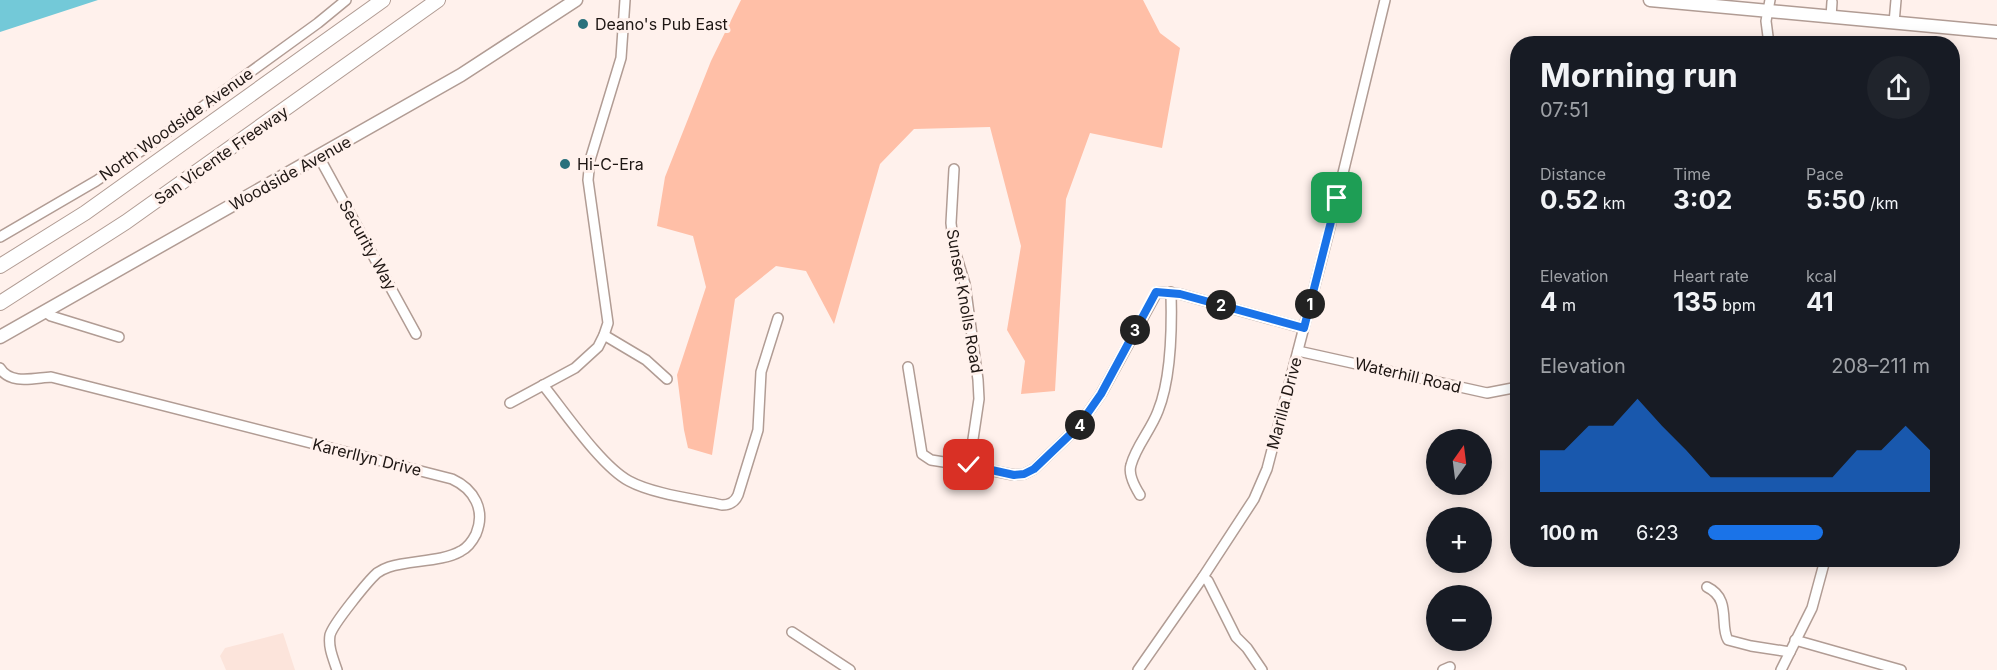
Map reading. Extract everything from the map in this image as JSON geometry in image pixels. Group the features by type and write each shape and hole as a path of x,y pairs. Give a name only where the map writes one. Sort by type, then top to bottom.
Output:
{"highway":[{"name":"San Vicente Freeway","path":"0,266 85,213 383,0"},
{"name":"San Vicente Freeway","path":"0,303 126,222 438,0"},
{"path":"417,15 445,0"}],"main road":[{"name":"Woodside Avenue","path":"0,337 320,157 460,75 576,0"},
{"path":"1650,0 1770,6 1831,17 1997,32"}],"street":[{"name":"North Woodside Avenue","path":"0,237 96,181 147,147 318,23 345,0"},
{"path":"510,403 575,368 598,347 608,323 588,181 590,160 621,58 626,15 625,0"},
{"name":"Marilla Drive","path":"1138,670 1254,500 1261,484 1304,328 1385,0"},
{"path":"1894,23 1896,0"},
{"path":"1831,17 1833,1"},
{"path":"1768,36 1766,21 1770,6"},
{"name":"Security Way","path":"320,157 416,334"},
{"name":"Sunset Knolls Road","path":"954,169 951,223 954,248 964,284 979,399 969,465"},
{"path":"908,367 922,454 931,460 969,465 1014,475 1024,474 1034,469 1078,427 1101,394 1156,292 1171,292 1304,328"},
{"path":"1140,495 1134,486 1130,466 1158,411 1163,392 1172,331 1171,292"},
{"path":"44,311 51,316 119,337"},
{"path":"543,386 605,461 624,478 644,487 729,505 738,495 758,430 760,372 778,318"},
{"path":"604,335 646,360 667,379"},
{"name":"Waterhill Road","path":"1298,351 1486,393 1510,388"},
{"name":"Karerllyn Drive","path":"0,368 3,374 11,378 51,378 452,478 463,484 472,493 478,505 480,518 474,538 462,551 388,567 377,574 336,622 331,632 329,646 337,670"},
{"path":"1781,670 1812,608 1823,567"},
{"path":"1203,577 1208,581 1236,637 1262,670"},
{"path":"1707,587 1714,591 1724,610 1725,635 1728,640 1790,652"},
{"path":"792,632 850,670"},
{"path":"1795,640 1901,670"}],"shaded area":[{"path":"741,0 1143,0 1160,33 1180,48 1162,148 1090,133 1066,199 1055,391 1021,394 1025,361 1007,330 1021,246 990,127 914,129 880,164 834,324 806,271 776,266 735,299 712,455 688,448 677,375 706,287 693,236 657,226 665,177 711,61"},
{"path":"283,633 295,670 226,670 220,656 225,648"}],"water":[{"path":"0,0 98,0 0,32"}],"place":[{"name":"Deano's Pub East","path":"583,24"},
{"name":"Hi-C-Era","path":"565,164"}],"route":[{"path":"969,465 1014,475 1024,474 1034,469 1078,427 1101,394 1156,292 1180,294 1304,328 1337,198"}]}
